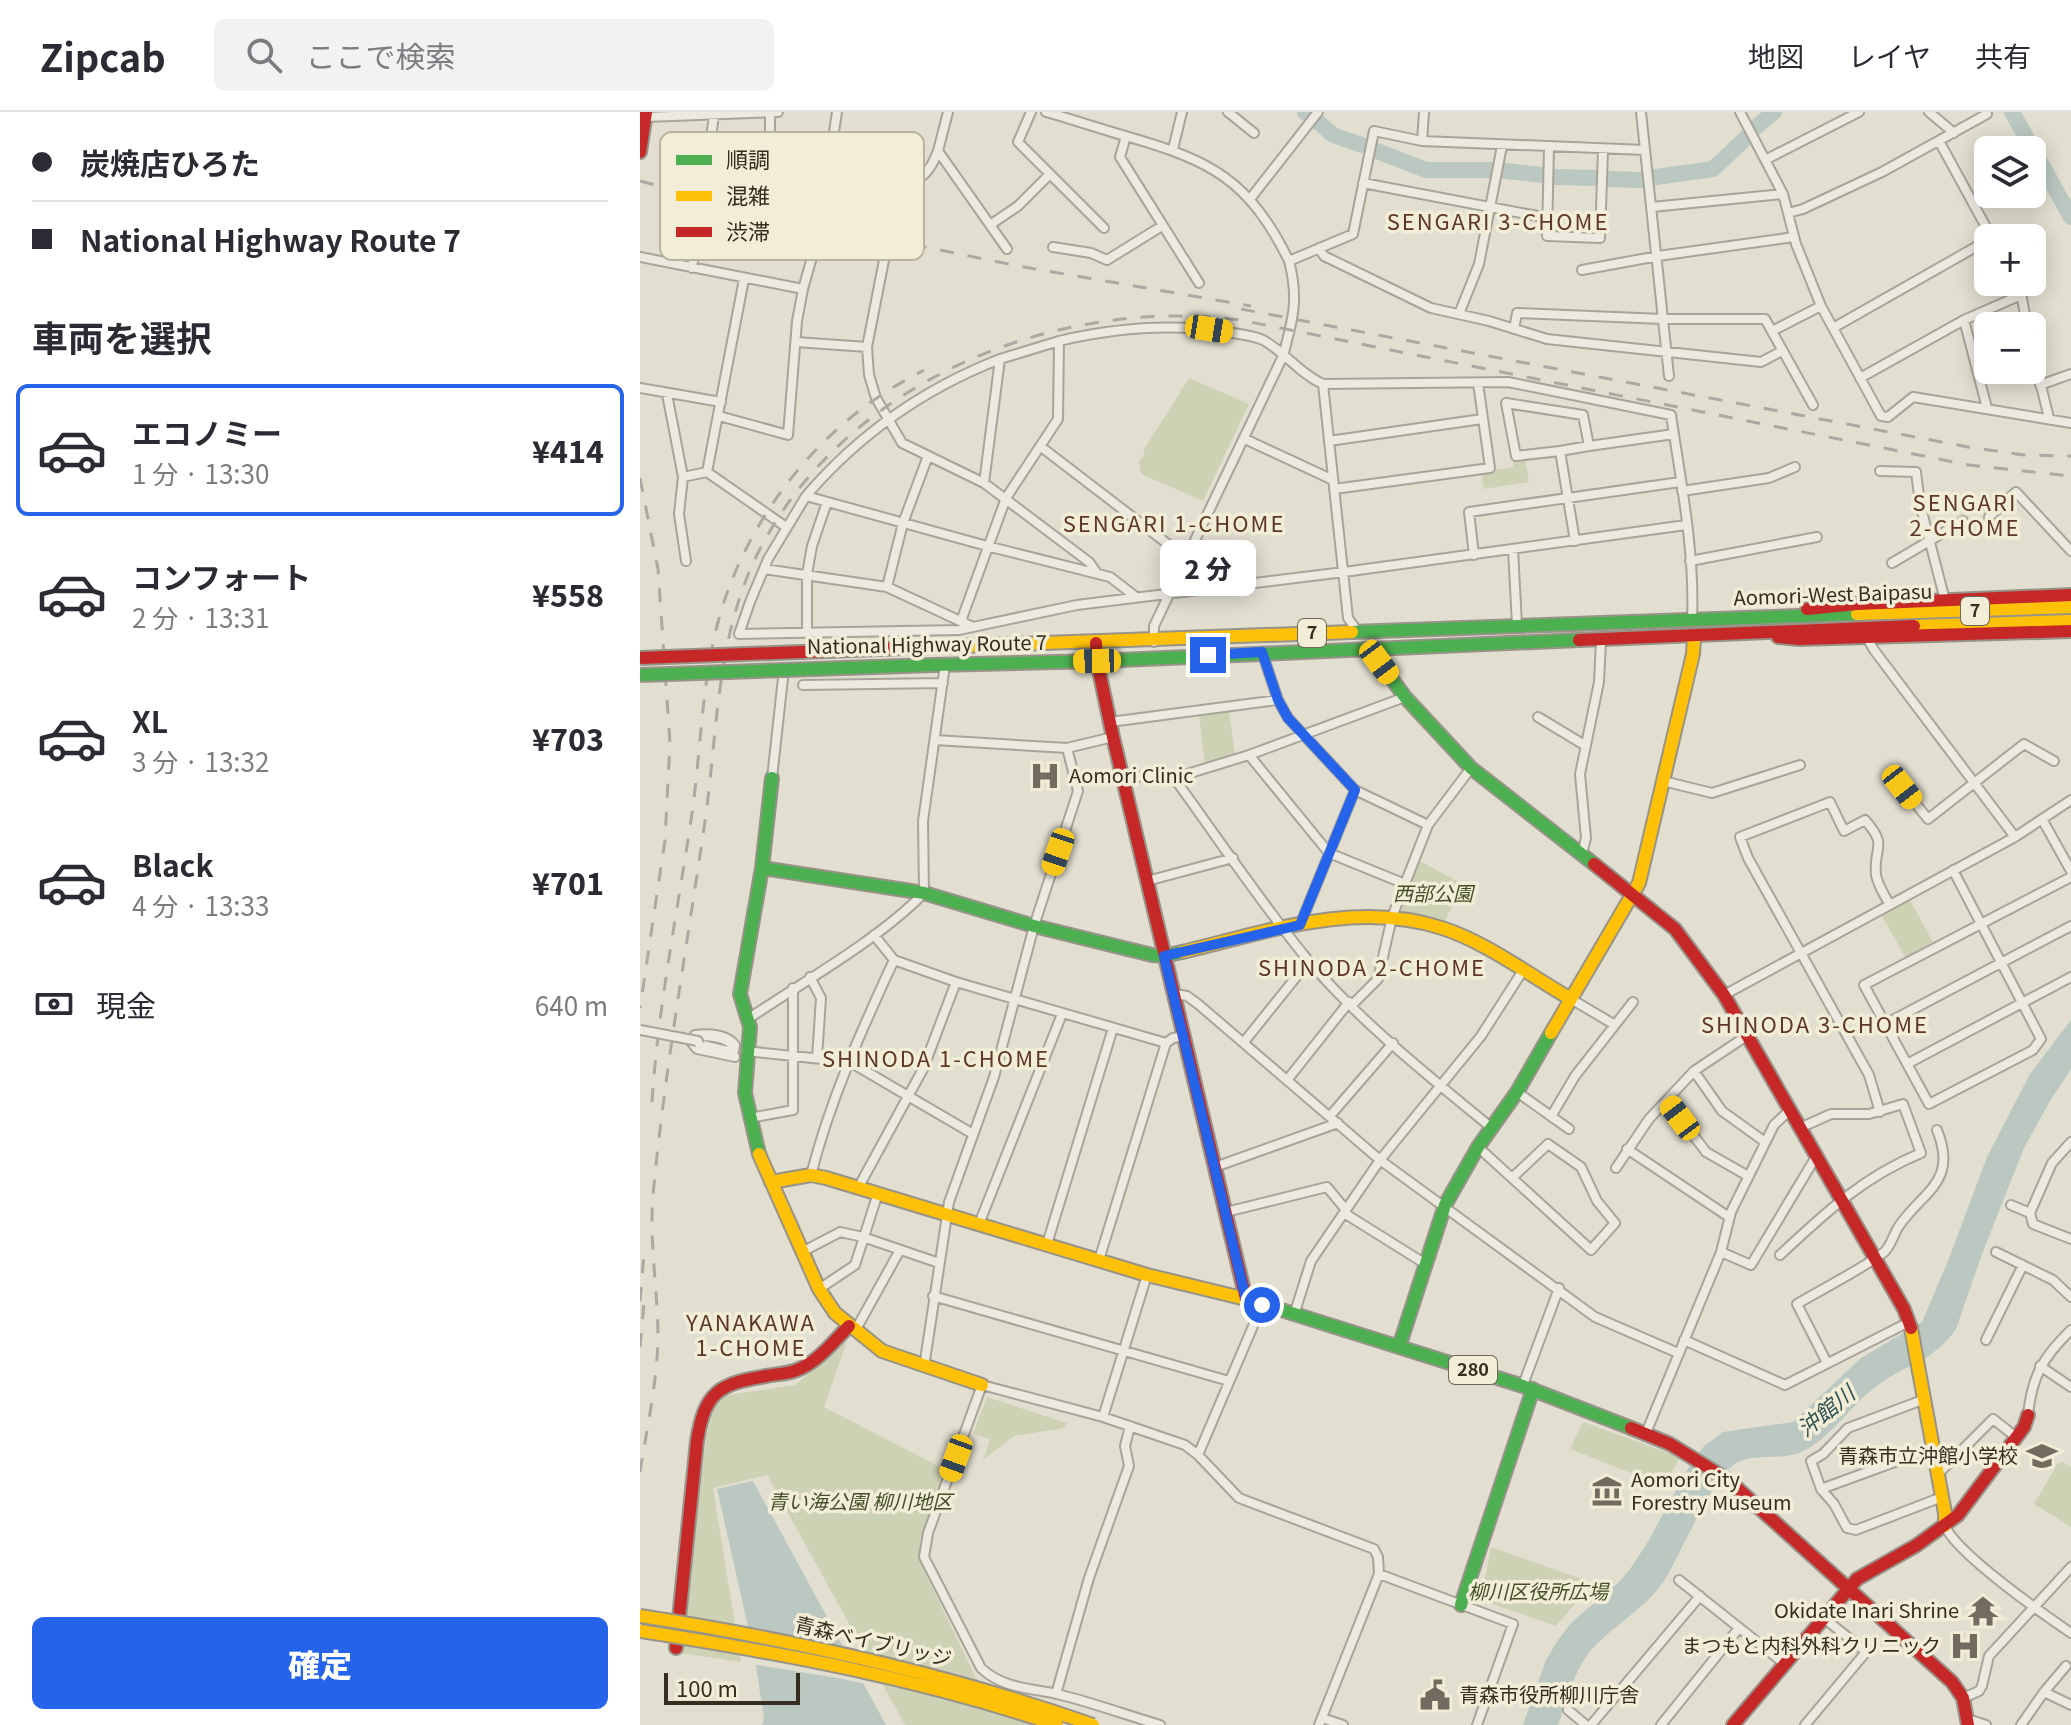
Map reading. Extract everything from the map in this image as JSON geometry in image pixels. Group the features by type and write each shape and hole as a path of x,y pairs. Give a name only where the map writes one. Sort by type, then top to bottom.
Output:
{"main road":[{"path":"640,152 646,114"},
{"path":"1692,619 1713,613 2071,595"},
{"name":"Aomori-West Baipasu","path":"1694,637 2071,607"},
{"name":"National Highway Route 7","path":"640,658 1692,619"},
{"name":"Aomori-West Baipasu","path":"1692,619 2071,621"},
{"path":"1757,634 1799,639 2071,631"},
{"path":"1399,1347 1445,1205 1478,1147 1517,1092 1639,883 1693,654 1694,637"},
{"name":"National Highway Route 7","path":"640,675 1097,661 1694,637"},
{"path":"771,1182 811,1175 1147,1275 1246,1299 1113,737 1096,643"},
{"path":"1370,649 1405,697 1471,768 1675,929 1724,995 1802,1127 1910,1325 1945,1526"},
{"path":"772,778 762,868 740,994 748,1019 749,1036 740,1054 759,1155 819,1289 835,1313 882,1351 982,1385"},
{"path":"762,868 924,893 1034,926 1164,956 1300,925 1364,917 1392,917 1442,928 1571,999"},
{"name":"280","path":"1246,1299 1528,1387 1646,1433 1693,1458 1724,1478 1952,1682 1963,1698 1968,1722"},
{"path":"676,1648 700,1415 706,1402 713,1392 725,1386 791,1373 806,1366 852,1328"},
{"path":"1461,1605 1528,1387"},
{"path":"1733,1725 1848,1588 1864,1574 1945,1526 1967,1505 2016,1437 2028,1415"},
{"name":"青森ベイブリッジ","path":"640,1616 891,1663 1027,1701 1093,1725"},
{"name":"青森ベイブリッジ","path":"640,1631 887,1675 1057,1725"}],"street":[{"path":"646,114 778,112"},
{"path":"834,132 837,112"},
{"path":"924,176 938,151 948,112"},
{"path":"1031,112 1018,142 1104,228"},
{"path":"1046,112 1173,149 1212,167 1250,199 1289,261 1296,300 1283,356 1154,626 1155,658"},
{"path":"1084,112 1087,123"},
{"path":"1173,149 1182,112"},
{"path":"1228,112 1254,133"},
{"path":"1250,199 1318,112"},
{"path":"1422,141 1424,112"},
{"path":"1641,112 1669,376"},
{"path":"1740,112 1783,194 1794,237 1821,306 1881,416 1888,417 1913,397 2071,423"},
{"path":"1767,159 1838,116 1859,112"},
{"path":"1929,112 1954,133"},
{"path":"1788,213 1882,172 1987,114"},
{"path":"712,132 714,115"},
{"path":"1289,261 1353,234 1374,131 1422,141 1645,150"},
{"path":"1126,136 1120,157 1199,283"},
{"path":"1939,141 1982,224"},
{"path":"1459,314 1479,264 1502,146"},
{"path":"1549,147 1547,236 1600,238 1603,150"},
{"path":"938,151 1007,249"},
{"path":"990,225 1018,206 1050,174"},
{"path":"1363,183 1548,218"},
{"path":"1652,207 1783,194"},
{"path":"1053,247 1091,253 1107,260 1162,226"},
{"path":"1582,270 1794,237"},
{"path":"1319,248 1324,256 1431,308 1547,339 1761,362 1782,351"},
{"path":"1833,328 1974,248"},
{"path":"640,257 803,289"},
{"path":"692,268 693,260"},
{"path":"719,416 788,435 803,289 811,260"},
{"path":"884,260 867,347 872,390 902,443 984,483 1089,562 1098,573"},
{"path":"707,472 744,279"},
{"path":"1860,378 1964,320 2019,296"},
{"path":"1772,331 1821,306"},
{"path":"1514,329 1517,313 1663,319 1765,319 1813,405"},
{"path":"1964,320 1987,408"},
{"path":"1686,525 1136,597 1040,612 973,627 739,634 764,569 806,496 849,449 889,419 951,379 1000,359 1059,341 1122,329 1182,327 1259,338 1323,384 1508,382 1671,415 1681,486 1686,525 1690,561 1694,637"},
{"path":"961,621 1006,498 1058,419 1059,341"},
{"path":"796,342 867,347"},
{"path":"984,483 1000,359"},
{"path":"2049,418 2040,385 2071,374"},
{"path":"1245,439 1334,484 1490,468 1478,383"},
{"path":"1323,384 1348,618 1370,649"},
{"path":"640,388 721,402"},
{"path":"667,394 683,477 679,514 686,561"},
{"path":"1589,446 1583,415 1506,403 1516,456 1560,451 1674,434"},
{"path":"1329,441 1482,419"},
{"path":"1040,446 1186,558"},
{"path":"1560,451 1575,541"},
{"path":"887,587 903,523 928,456"},
{"path":"1474,555 1469,512 1568,498 1769,478 1795,467"},
{"path":"1880,471 1916,472 1920,504 1945,600"},
{"path":"683,477 707,472 786,527"},
{"path":"1989,517 2016,492 2071,551"},
{"path":"806,496 1098,573 1110,577 1136,597"},
{"path":"807,632 807,574 812,546 827,502"},
{"path":"1892,563 1963,521"},
{"path":"1690,561 1817,537"},
{"path":"1513,549 1517,625"},
{"path":"764,569 887,587 973,627"},
{"path":"984,625 984,646"},
{"path":"1867,638 2015,837"},
{"path":"1582,854 1586,838 1580,774 1599,682 1601,641"},
{"path":"1262,652 1278,700 1288,718 1355,790 1428,825"},
{"path":"748,1019 874,935 906,912 924,893 923,821 943,683 939,665"},
{"path":"772,778 784,669"},
{"path":"803,685 943,683"},
{"path":"1122,776 1174,778 1249,755 1405,697"},
{"path":"1110,722 1278,700"},
{"path":"1538,717 1586,746"},
{"path":"935,740 1067,748 1113,737"},
{"path":"1902,787 1928,819 2024,744 2054,761"},
{"path":"924,1367 946,1214 994,1077 1034,926 1078,791 1067,748"},
{"path":"1249,755 1329,853 1405,884"},
{"path":"1663,781 1712,793 1800,765"},
{"path":"1288,1079 1351,1004 1378,979 1392,917 1428,825 1471,768"},
{"path":"1174,778 1309,961 1393,1043 1493,1129"},
{"path":"1300,925 1355,790"},
{"path":"1724,995 2015,837 2071,800"},
{"path":"1880,1112 1869,1075 1748,858 1740,837 1830,802 1844,831 1865,820 1877,833 1880,839 1876,873 1890,905"},
{"path":"1953,870 1981,923 2001,963 2041,1039 2033,1050 1929,1104 1864,985 1981,923 2071,874 2042,819"},
{"path":"1147,881 1233,858"},
{"path":"1885,1024 2071,926"},
{"path":"874,935 894,960 1014,1000 1166,1043"},
{"path":"811,1175 818,1147 866,1018 894,960"},
{"path":"1244,1042 1309,961"},
{"path":"1294,1315 1311,1261 1380,1160 1481,1036 1522,972"},
{"path":"810,977 821,998 817,1058"},
{"path":"1907,1064 2071,977"},
{"path":"858,1188 923,1069 956,982"},
{"path":"750,1118 793,1110 793,988"},
{"path":"1174,994 1187,996 1198,1004 1380,1160 1595,1317 1678,1353"},
{"path":"1571,999 1615,1025"},
{"path":"1552,1115 1575,1076 1633,1002"},
{"path":"979,1224 1062,1014"},
{"path":"1047,1244 1113,1028"},
{"path":"640,1030 697,1040 699,1044 727,1051 732,1045 729,1042 705,1036 696,1037 695,1042 699,1046 729,1053 734,1051 735,1045 731,1040 706,1033 695,1035 692,1043 697,1049 740,1054 795,1055 850,1062 973,1134"},
{"path":"1616,1168 1649,1119 1694,1071 1748,1035"},
{"path":"1099,1260 1166,1043 1185,1036"},
{"path":"1330,1116 1393,1043"},
{"path":"1694,1071 1722,1111 1765,1142"},
{"path":"1517,1092 1569,1129"},
{"path":"1667,1100 1706,1152 1748,1176"},
{"path":"1780,1255 1841,1198 1899,1162 1921,1153 1903,1104 1880,1112 1831,1114 1802,1127"},
{"path":"1646,1433 1721,1252 1729,1217 1774,1125 1791,1109"},
{"path":"1215,1167 1338,1123"},
{"path":"1827,1363 1797,1304 1886,1251 1899,1227 1923,1201 1944,1166 1942,1143 1937,1130"},
{"path":"2070,1237 2033,1224 2030,1213 2052,1163 2071,1142"},
{"path":"1478,1147 1591,1250 1615,1223 1597,1201 1581,1167 1548,1144 1513,1177"},
{"path":"1627,1149 1729,1217"},
{"path":"1721,1252 1751,1265 1817,1154"},
{"path":"1226,1212 1327,1187 1345,1211 1424,1263"},
{"path":"819,1289 855,1265 878,1193"},
{"path":"2011,1205 2030,1213"},
{"path":"802,1252 840,1232 939,1263"},
{"path":"852,1328 900,1250"},
{"path":"1996,1252 2053,1280 2071,1297"},
{"path":"1986,1340 2023,1265"},
{"path":"1103,1417 1147,1275"},
{"path":"1528,1387 1559,1288"},
{"path":"933,1296 1229,1381"},
{"path":"1198,1455 1262,1305"},
{"path":"1684,1340 1785,1385 1910,1325"},
{"path":"2028,1415 2031,1390 2040,1366 2071,1330"},
{"path":"2040,1366 2071,1387"},
{"path":"1160,1725 993,1679 981,1668 924,1557 928,1533 982,1385 1103,1417 1185,1445 1239,1498 1374,1549 1379,1574 1321,1721 1343,1725"},
{"path":"1925,1399 1848,1428 1823,1454 1811,1461 1821,1489 1834,1504 1847,1528 1856,1530 1942,1497"},
{"path":"1938,1474 1993,1419 2016,1437"},
{"path":"1056,1694 1089,1578 1129,1466 1125,1446 1130,1426"},
{"path":"1821,1489 1933,1448"},
{"path":"1945,1526 1956,1543 2035,1609 2071,1633"},
{"path":"1963,1698 1979,1691 1989,1656 2071,1567"},
{"path":"1379,1574 1513,1624 1477,1725"},
{"path":"1679,1580 1785,1664"},
{"path":"1568,1710 1589,1725 1700,1596"},
{"path":"1805,1725 1866,1652 1824,1618"},
{"path":"1664,1724 1739,1628"},
{"path":"2021,1725 2066,1666"},
{"path":"1020,1725 1029,1690"},
{"path":"2044,1692 2071,1705"},
{"path":"1968,1722 1986,1725"}],"green space":[{"path":"1189,378 1249,404 1203,501 1141,474 1139,461"},
{"path":"1525,459 1529,482 1484,489 1481,472 1513,467 1513,461"},
{"path":"1229,711 1235,755 1205,764 1199,715"},
{"name":"西部公園","path":"1420,861 1462,884 1445,921 1402,912 1404,898"},
{"path":"1910,900 1933,942 1905,957 1882,916"},
{"name":"青い海公園 柳川地区","path":"847,1341 824,1407 946,1470 920,1541 920,1562 976,1678 1035,1725 905,1725 767,1475 713,1488 741,1662 680,1653 706,1440 713,1406 721,1396 795,1385"},
{"path":"987,1397 1067,1423 1064,1428 1014,1436 983,1460 990,1439 973,1434"},
{"path":"1583,1422 1680,1457 1664,1486 1570,1449"},
{"path":"2063,1462 2071,1467 2071,1527 2034,1504 2058,1463"},
{"name":"柳川区役所広場","path":"1491,1547 1593,1583 1556,1626 1481,1600"}],"water":[{"name":"沖館川","path":"2071,1020 2071,1069 2024,1148 1956,1329 1947,1341 1929,1356 1889,1377 1868,1393 1812,1446 1793,1455 1743,1460 1727,1471 1708,1498 1660,1587 1586,1656 1558,1725 1523,1725 1546,1660 1558,1640 1571,1623 1630,1569 1704,1446 1723,1432 1793,1422 1861,1358 1922,1322 1987,1157 2030,1074"},
{"path":"753,1481 886,1725 762,1725 764,1718 754,1653 717,1489"}],"pier":[{"path":"744,1628 848,1648 869,1685 751,1664"}],"waterway":[{"path":"1305,112 1309,114"},
{"path":"1755,128 1774,112"},
{"path":"2012,112 2071,217"},
{"path":"1318,122 1333,135 1362,145"},
{"path":"1656,177 1713,169 1747,137"},
{"path":"1377,151 1426,170 1492,170"},
{"path":"1505,171 1543,175"},
{"path":"1555,177 1596,178"},
{"path":"1607,179 1642,180"}],"railway":[{"path":"640,181 660,186"},
{"path":"924,247 1251,306"},
{"path":"1241,309 1968,447 2024,455 2071,456"},
{"path":"640,1472 657,1355 652,1213 658,1147 706,814 724,660 731,629 750,570 786,506 834,450 890,404 954,367 1023,340 1095,323 1168,316 1240,320 1969,465 2071,476"},
{"path":"652,1102 663,996 694,797 706,684 723,604 753,535 796,473 848,420 883,394 924,370"},
{"path":"640,478 658,569 670,743 665,840 640,1008"},
{"path":"640,1301 644,1254"},
{"path":"640,1347 645,1292"}],"traffic: fast":[{"path":"1352,632 1857,614"},
{"path":"934,665 1579,640"},
{"path":"1370,649 1405,697 1471,768 1594,864"},
{"path":"640,675 934,665"},
{"path":"759,1154 745,1093 750,1027 740,994 762,868 772,778"},
{"path":"762,868 924,893 1034,926 1152,955 1182,952"},
{"path":"1399,1347 1445,1205 1551,1033"},
{"path":"1253,1301 1523,1386 1631,1428"},
{"path":"1461,1605 1533,1389"}],"traffic: slow":[{"path":"1857,614 2071,607"},
{"path":"1914,626 2071,621"},
{"path":"931,647 1352,632"},
{"path":"1551,1033 1639,883 1693,654 1694,637"},
{"path":"1182,952 1311,922 1377,917 1410,920 1442,928 1476,942 1571,999"},
{"path":"759,1154 819,1289 835,1313 882,1351 982,1385"},
{"path":"771,1182 811,1175 826,1178 1147,1275 1246,1299"},
{"path":"1911,1328 1945,1526"},
{"path":"640,1616 869,1660 982,1689 1093,1725"},
{"path":"640,1631 851,1669 954,1694 1057,1725"}],"traffic: jam":[{"path":"640,152 646,112"},
{"path":"1807,609 2071,595"},
{"path":"1579,640 1914,626"},
{"path":"1778,637 1799,639 2071,631"},
{"path":"1096,643 1113,737 1246,1299 1253,1301"},
{"path":"640,658 931,647"},
{"path":"1594,864 1675,929 1724,995 1904,1309 1911,1328"},
{"path":"676,1648 697,1441 704,1411 716,1393 725,1387 789,1372 812,1362 849,1326"},
{"path":"1733,1725 1857,1579 1917,1545 1958,1515 2024,1427 2028,1415"},
{"path":"1631,1428 1670,1444 1727,1479 1952,1682 1963,1698 1968,1725"}],"place":[{"name":"Aomori Clinic","path":"1045,776"},
{"name":"青森市立沖館小学校","path":"2042,1456"},
{"name":"Aomori City Forestry Museum","path":"1607,1491"},
{"name":"Okidate Inari Shrine","path":"1983,1611"},
{"name":"まつもと内科外科クリニック","path":"1965,1646"},
{"name":"青森市役所柳川庁舎","path":"1435,1695"}],"district":[{"name":"SENGARI 3-CHOME","path":"1498,222"},
{"name":"SENGARI 2-CHOME","path":"1965,516"},
{"name":"SENGARI 1-CHOME","path":"1174,524"},
{"name":"SHINODA 2-CHOME","path":"1372,968"},
{"name":"SHINODA 3-CHOME","path":"1815,1025"},
{"name":"SHINODA 1-CHOME","path":"936,1059"},
{"name":"YANAKAWA 1-CHOME","path":"751,1336"}],"route":[{"path":"1208,655 1262,652 1278,700 1288,718 1355,790 1300,925 1164,956 1246,1299 1262,1305"}]}
